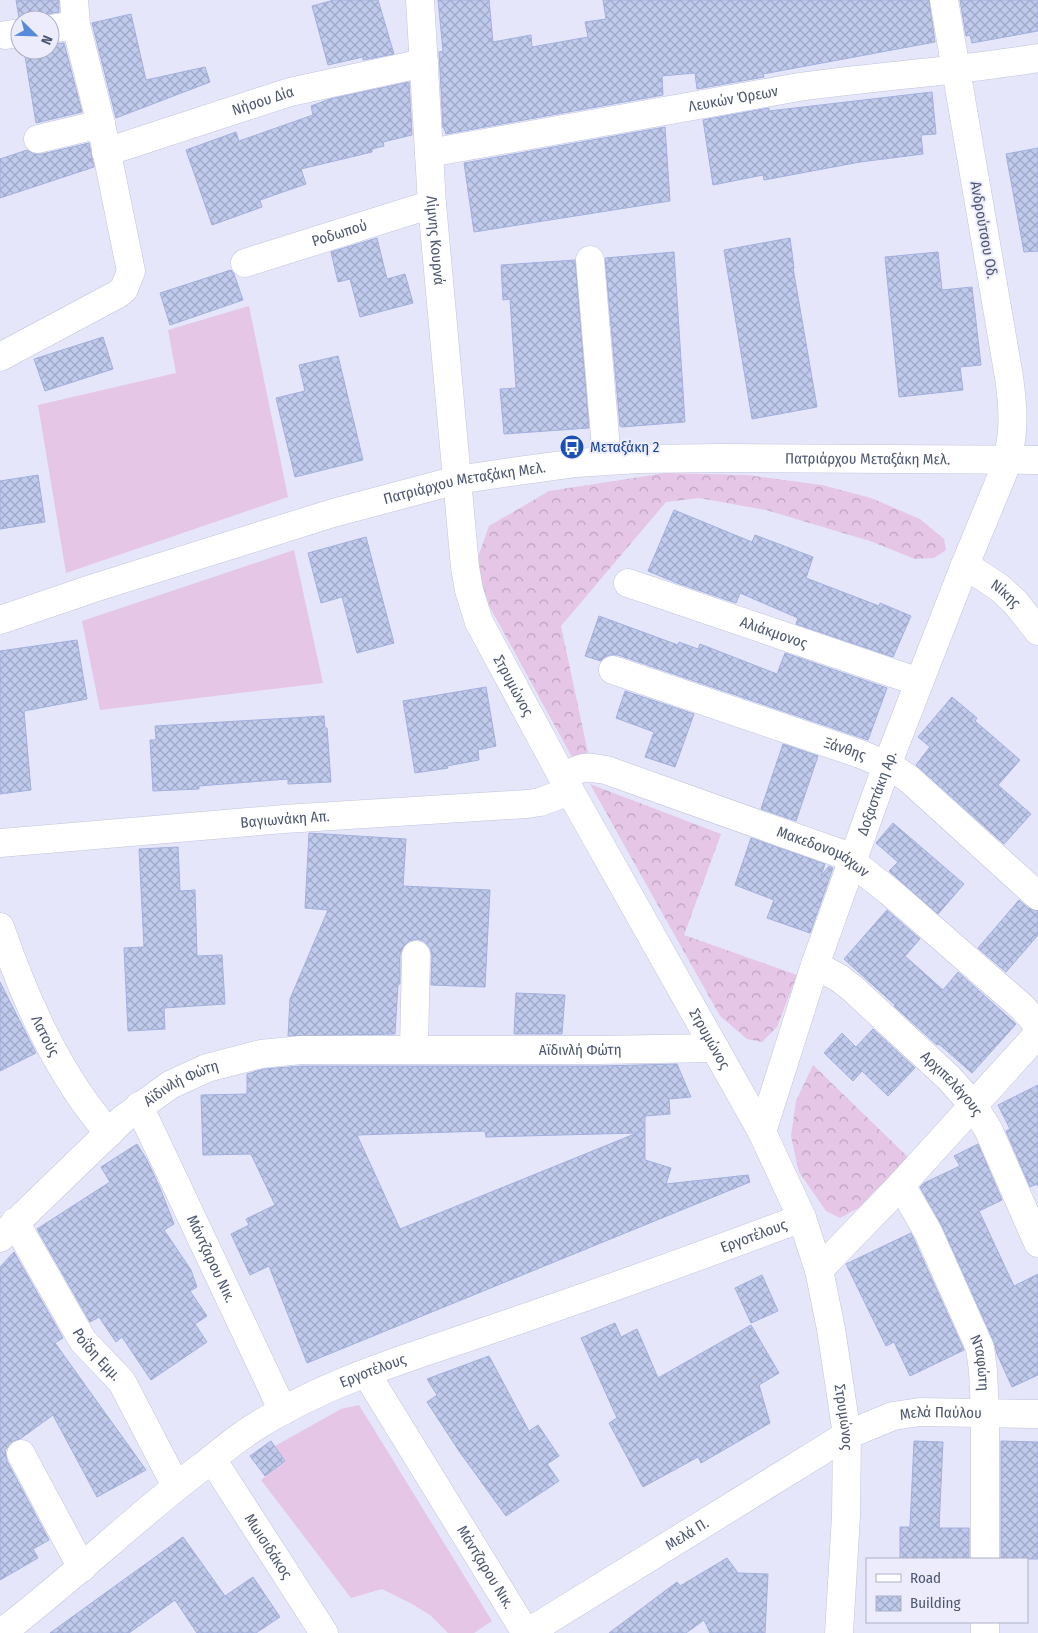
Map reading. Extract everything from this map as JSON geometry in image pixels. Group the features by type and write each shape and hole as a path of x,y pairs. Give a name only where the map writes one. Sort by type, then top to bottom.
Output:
{"street":[{"name":"Λίμνης Κουρνά","path":"420,0 432,204 457,480"},
{"name":"Ανδρούτσου Οδ.","path":"944,0 1014,406 1014,423 1008,460"},
{"path":"0,357 109,299 124,289 128,283 131,271 101,124 67,18"},
{"name":"Λευκών Όρεων","path":"429,153 799,87 989,66 1038,58"},
{"name":"Νήσου Δία","path":"106,152 290,92 424,63"},
{"path":"38,139 101,124"},
{"name":"Ροδωπού","path":"245,263 432,204"},
{"path":"590,260 606,460"},
{"name":"Πατριάρχου Μεταξάκη Μελ.","path":"0,620 94,588 333,513 457,480 576,462 606,460 720,458 1038,460"},
{"name":"Δοξαστάκη Αρ.","path":"762,1132 815,965 887,765 1008,460"},
{"name":"Στρυμώνος","path":"457,480 465,567 474,609 479,622 566,785 762,1132 802,1218 819,1270 831,1329 847,1435 846,1516 839,1633"},
{"name":"Νίκης","path":"965,565 1000,588 1038,631"},
{"name":"Αλιάκμονος","path":"628,583 919,682"},
{"name":"Ξάνθης","path":"613,670 863,755 887,765 909,779 1038,896"},
{"name":"Μακεδονομάχων","path":"566,785 574,771 586,766 606,770 842,854 897,898 1022,1007 1038,1025"},
{"name":"Βαγιωνάκη Απ.","path":"0,843 284,819 527,804 540,802 566,785"},
{"name":"Λατούς","path":"0,927 10,956 50,1044 72,1084 91,1112 109,1133"},
{"path":"414,1049 416,955"},
{"name":"Αρχιπελάγους","path":"815,965 839,978 852,988 949,1078 973,1105 988,1129 1038,1242"},
{"path":"819,1270 901,1185 1038,1034"},
{"name":"Αϊδινλή Φώτη","path":"7,1230 139,1106 170,1085 207,1068 261,1054 301,1050 715,1048"},
{"name":"Μάντζαρου Νικ.","path":"139,1106 283,1411"},
{"name":"Νταφώτη","path":"901,1185 928,1232 980,1348 985,1413 985,1558"},
{"name":"Εργοτέλους","path":"2,1633 82,1568 176,1486 237,1438 283,1411 316,1394 366,1373 586,1297 802,1218"},
{"name":"Ροΐδη Εμμ.","path":"7,1230 83,1341 122,1382 176,1486"},
{"name":"Μάντζαρου Νικ.","path":"366,1373 526,1633"},
{"name":"Μελά Παύλου","path":"847,1435 893,1416 920,1412 1038,1414"},
{"name":"Μελά Π.","path":"526,1633 847,1435"},
{"path":"21,1454 82,1568"},
{"name":"Μωισιδάκος","path":"212,1459 324,1633"}],"green space":[{"path":"249,306 288,497 66,573 38,405 176,373 168,330"},
{"path":"666,473 747,475 822,485 871,498 920,519 944,539 946,550 934,558 915,559 870,541 766,510 699,498 666,502 561,626 588,753 573,759 481,591 477,560 489,526 549,491"},
{"path":"294,550 323,683 100,710 82,621"},
{"path":"590,784 721,834 684,935 797,975 777,1027 762,1042 747,1039 720,1016"},
{"path":"813,1065 910,1159 860,1207 840,1218 826,1211 799,1172 791,1136 796,1101"},
{"path":"359,1405 492,1621 474,1633 448,1633 430,1615 382,1589 351,1598 261,1480 285,1461 275,1446 341,1409"}],"building":[{"path":"16,0 59,0 59,10 18,10"},
{"path":"334,0 378,0 394,54 363,60 363,57 328,65 312,6"},
{"path":"438,0 489,0 493,42 531,35 532,47 588,37 585,22 606,19 603,0 929,0 935,42 763,74 764,77 697,89 695,73 662,76 663,95 446,134 443,128 439,52 443,51"},
{"path":"960,0 1038,0 1038,31 972,43 970,35 966,36"},
{"path":"131,14 146,80 205,67 210,82 116,118 92,23"},
{"path":"60,43 64,43 82,112 36,123 26,60 60,60"},
{"path":"409,82 412,135 383,142 384,146 372,149 372,152 301,169 306,184 260,200 262,207 212,225 186,150 236,132 239,141 313,115 311,106 330,99"},
{"path":"932,92 936,134 921,135 923,154 860,162 764,180 763,175 713,185 703,120 769,108 769,111"},
{"path":"665,127 670,201 474,232 464,163"},
{"path":"89,143 94,167 0,198 0,159 27,150 34,154 42,154"},
{"path":"1038,148 1038,251 1024,252 1006,154"},
{"path":"377,238 387,279 405,274 413,303 360,317 350,279 338,282 331,252"},
{"path":"790,238 793,268 817,407 752,419 724,250"},
{"path":"674,252 685,422 622,427 620,426 605,258"},
{"path":"938,252 942,290 972,287 981,365 960,367 963,390 899,397 885,257"},
{"path":"575,260 589,428 504,434 500,389 516,388 510,299 503,300 501,265"},
{"path":"231,270 243,300 170,325 160,293"},
{"path":"103,337 113,369 45,391 34,359"},
{"path":"338,356 363,460 295,477 276,398 305,391 299,365"},
{"path":"38,475 45,522 0,529 0,481"},
{"path":"674,510 752,542 755,535 813,557 806,578 879,606 880,603 911,616 893,657 796,624 798,618 740,593 736,603 648,571"},
{"path":"366,537 394,643 357,653 342,597 321,603 308,553"},
{"path":"599,616 678,645 679,642 698,649 700,644 777,674 785,653 887,688 868,740 618,655 610,655 601,661 585,656"},
{"path":"77,640 87,699 24,711 31,790 0,794 0,651"},
{"path":"486,687 496,746 478,750 479,760 447,766 448,768 415,773 403,701"},
{"path":"625,691 694,714 675,767 645,757 654,732 616,718"},
{"path":"952,697 977,718 975,721 1020,760 998,785 1031,814 1004,844 916,765 930,747 918,737"},
{"path":"324,716 325,728 327,728 331,782 288,784 288,779 199,786 199,789 153,791 150,740 156,740 155,726"},
{"path":"783,744 818,756 796,821 761,809"},
{"path":"893,823 964,884 938,914 889,871 898,862 876,843"},
{"path":"309,833 406,839 403,886 490,890 485,987 431,985 432,955 430,948 424,941 417,939 409,941 403,947 400,955 400,984 398,984 395,1034 288,1036 290,999 328,910 305,908"},
{"path":"751,838 825,864 821,876 829,866 833,868 810,933 767,918 774,900 735,885"},
{"path":"178,847 180,891 195,890 197,956 222,955 225,1004 164,1008 165,1029 128,1031 124,948 144,947 139,849"},
{"path":"1019,900 1028,908 1038,911 1038,935 1006,972 978,948"},
{"path":"887,910 920,939 905,956 943,990 958,972 1016,1024 972,1073 939,1044 937,1045 844,959"},
{"path":"0,982 36,1053 0,1071"},
{"path":"516,993 565,995 562,1034 514,1034"},
{"path":"873,1029 915,1068 888,1096 862,1071 853,1081 824,1053 842,1033 856,1047"},
{"path":"677,1064 691,1097 669,1099 670,1114 645,1116 645,1160 671,1168 666,1184 748,1175 750,1182 307,1363 269,1266 250,1275 231,1234 249,1225 246,1219 275,1205 251,1154 203,1155 201,1095 247,1094 247,1074 264,1069 302,1066 600,1066","holes":["485,1131 486,1137 637,1133 400,1229 357,1135"]},
{"path":"1038,1085 1038,1186 1037,1184 1030,1187 1006,1131 1010,1129 998,1105"},
{"path":"137,1144 160,1188 174,1224 164,1230 191,1270 197,1287 190,1291 207,1316 195,1324 207,1342 151,1380 122,1337 116,1342 99,1317 90,1322 37,1229 110,1182 101,1167"},
{"path":"978,1144 1002,1200 979,1211 1014,1286 1038,1274 1038,1375 1012,1387 942,1226 920,1187 924,1183 960,1166 954,1156"},
{"path":"911,1233 964,1350 910,1376 894,1342 886,1346 846,1264"},
{"path":"14,1252 63,1338 55,1343 146,1470 97,1497 53,1415 20,1439 13,1441 5,1450 7,1461 49,1540 33,1549 38,1558 0,1580 0,1267"},
{"path":"762,1275 778,1311 751,1323 735,1288"},
{"path":"615,1323 621,1337 637,1329 658,1378 751,1325 779,1373 759,1385 770,1423 701,1463 698,1457 643,1487 609,1423 617,1418 581,1338"},
{"path":"489,1356 529,1431 538,1425 559,1456 547,1464 559,1481 506,1516 459,1451 427,1402 437,1395 427,1379"},
{"path":"271,1441 285,1461 265,1476 250,1456"},
{"path":"914,1441 943,1442 939,1528 969,1528 969,1558 900,1558 900,1527 910,1527"},
{"path":"1001,1441 1038,1442 1038,1559 1001,1558"},
{"path":"183,1537 225,1596 253,1577 280,1617 256,1633 197,1633 175,1600 129,1633 50,1633"},
{"path":"727,1558 738,1573 768,1574 765,1633 710,1633 704,1620 686,1633 609,1633 677,1582 680,1586"}],"place":[{"name":"Μεταξάκη 2","path":"572,447"}]}
